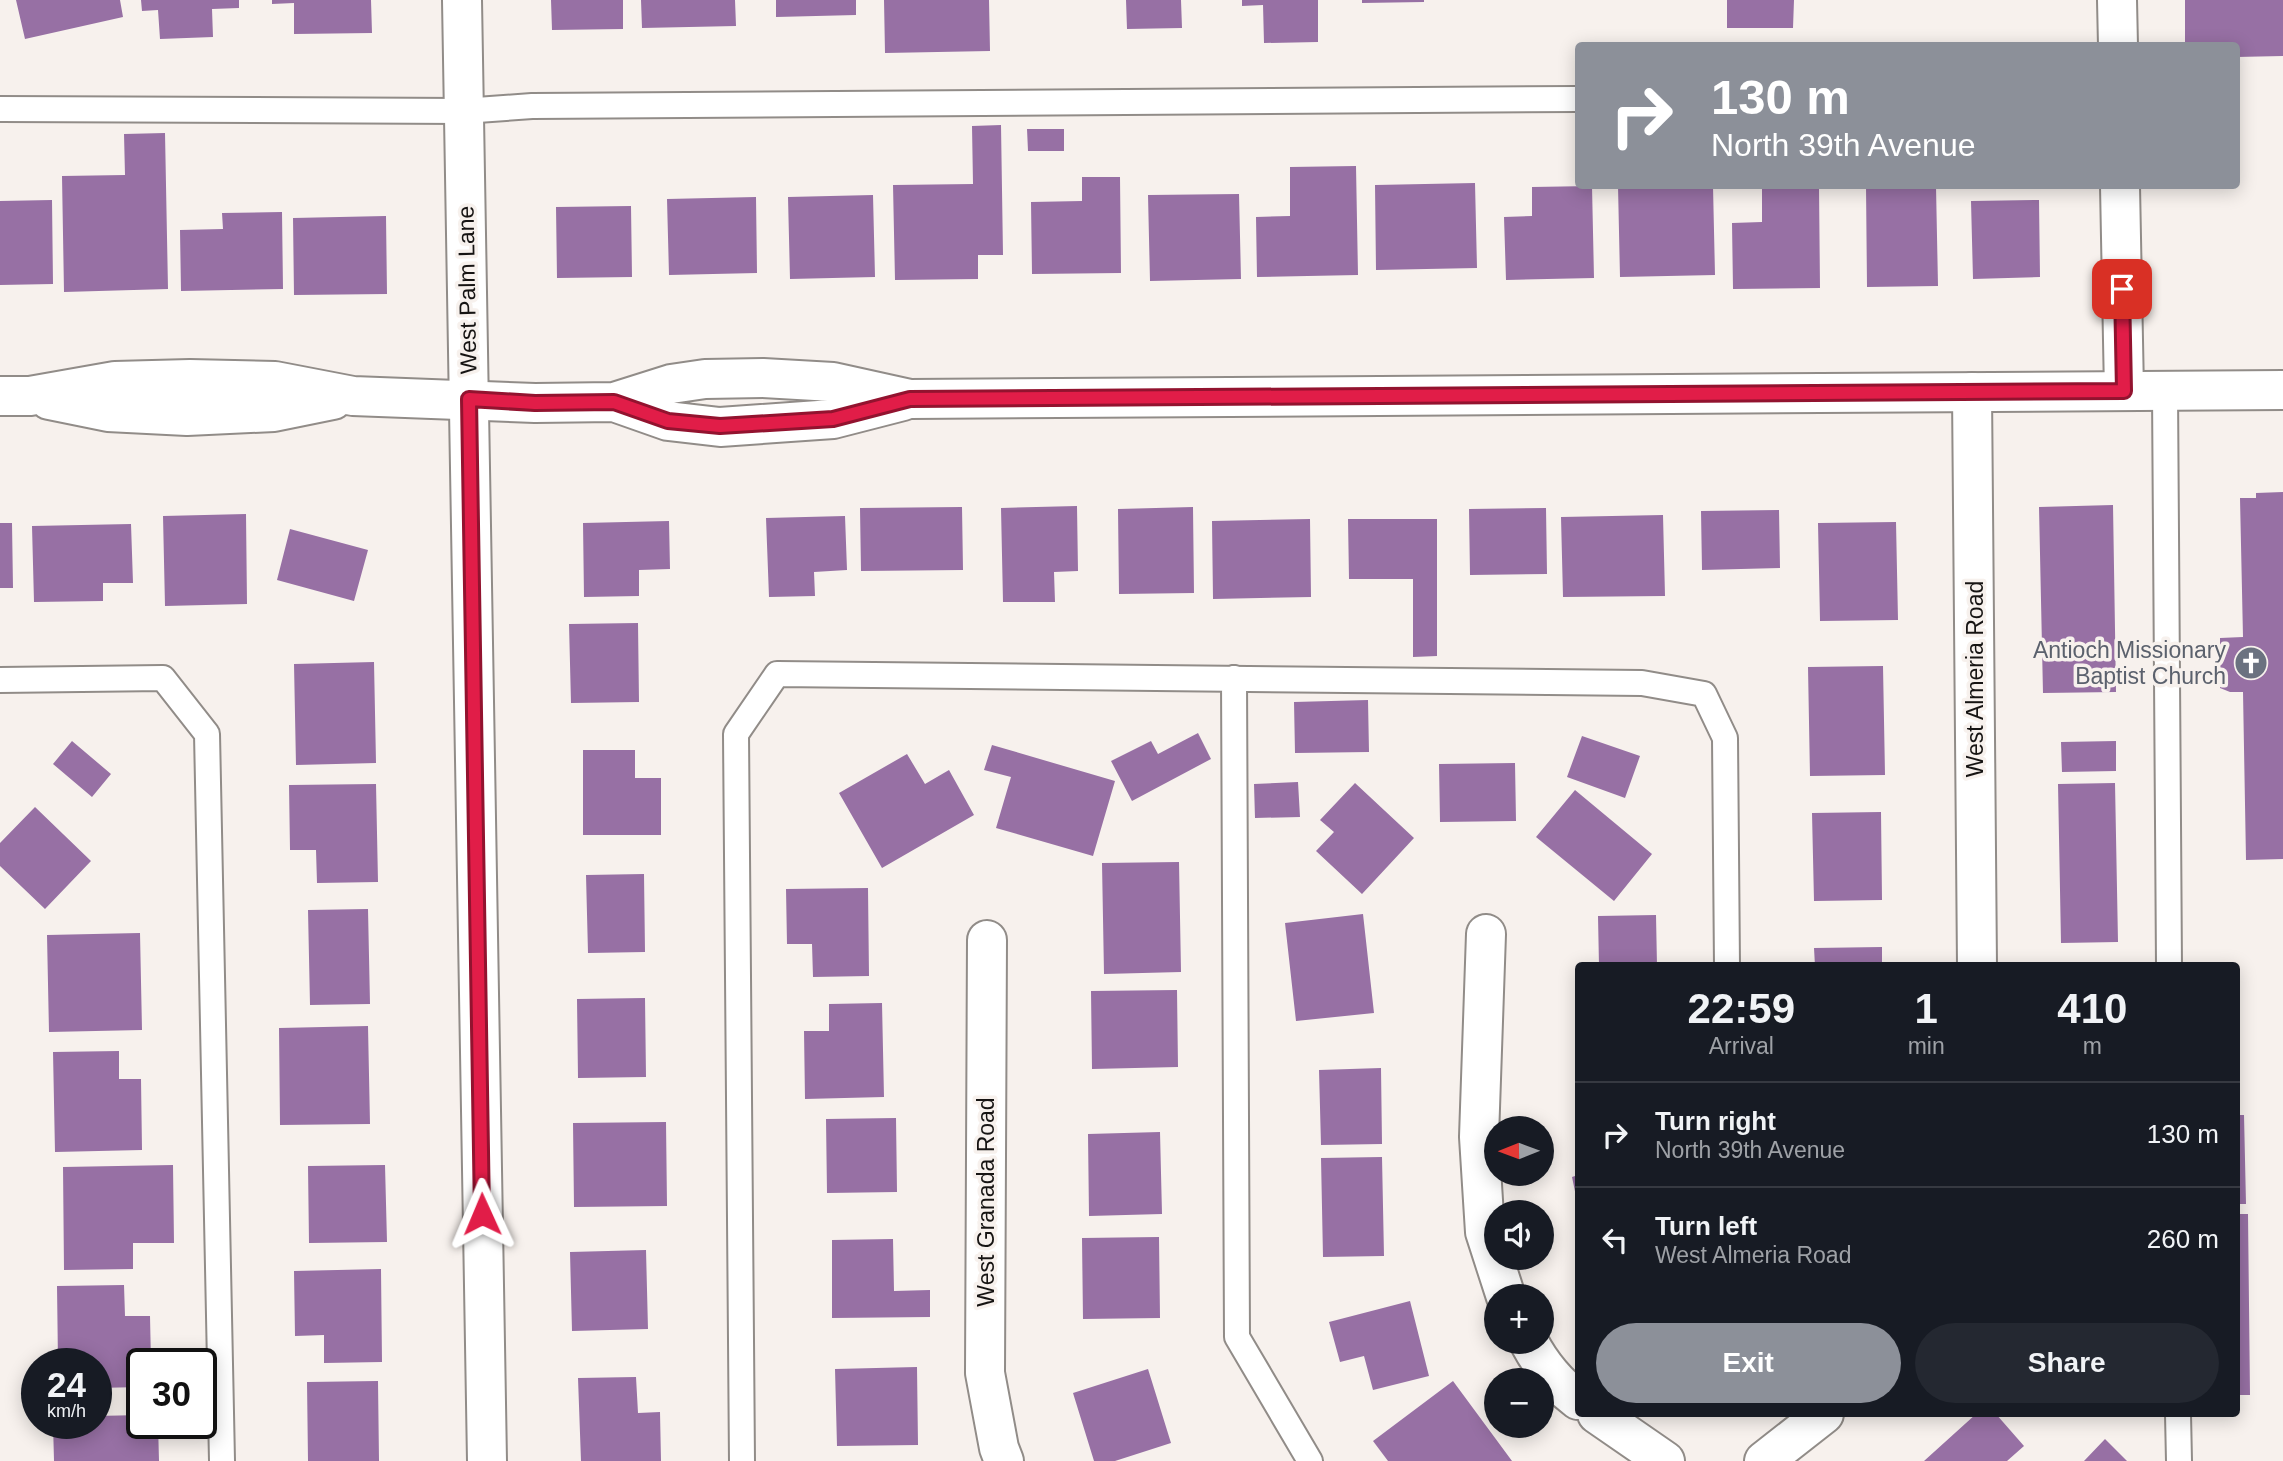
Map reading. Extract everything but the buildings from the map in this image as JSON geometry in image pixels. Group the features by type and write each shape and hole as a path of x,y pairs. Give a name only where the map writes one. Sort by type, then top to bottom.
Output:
{"street":[{"name":"West Palm Lane","path":"462,0 487,1461"},
{"path":"2117,0 2118,42"},
{"path":"2120,189 2124,391"},
{"path":"15,396 115,380 275,381 353,396 535,403 614,402 668,421 720,426 833,419 910,399 2283,390"},
{"name":"West Almeria Road","path":"1972,392 1977,962"},
{"path":"1486,934 1479,1137 1485,1232 1502,1284"},
{"name":"West Granada Road","path":"987,940 985,1373 999,1448 1004,1461"},
{"path":"1535,1354 1575,1398"},
{"path":"1601,1417 1665,1461"},
{"path":"1764,1461 1820,1417"}],"lane":[{"path":"0,109 463,111 532,106 1575,99"},
{"path":"2165,391 2169,962"},
{"path":"742,1461 736,734 777,674 1642,683 1704,694 1725,738 1727,962"},
{"path":"0,680 163,678 207,734 222,1461"},
{"path":"1234,678 1237,1337 1310,1461"},
{"path":"2178,1417 2179,1461"}],"place":[{"name":"Antioch Missionary Baptist Church","path":"2251,663"}],"route":[{"path":"482,1214 469,399 535,403 614,402 668,421 720,426 833,419 910,399 2124,391 2122,289"}]}
